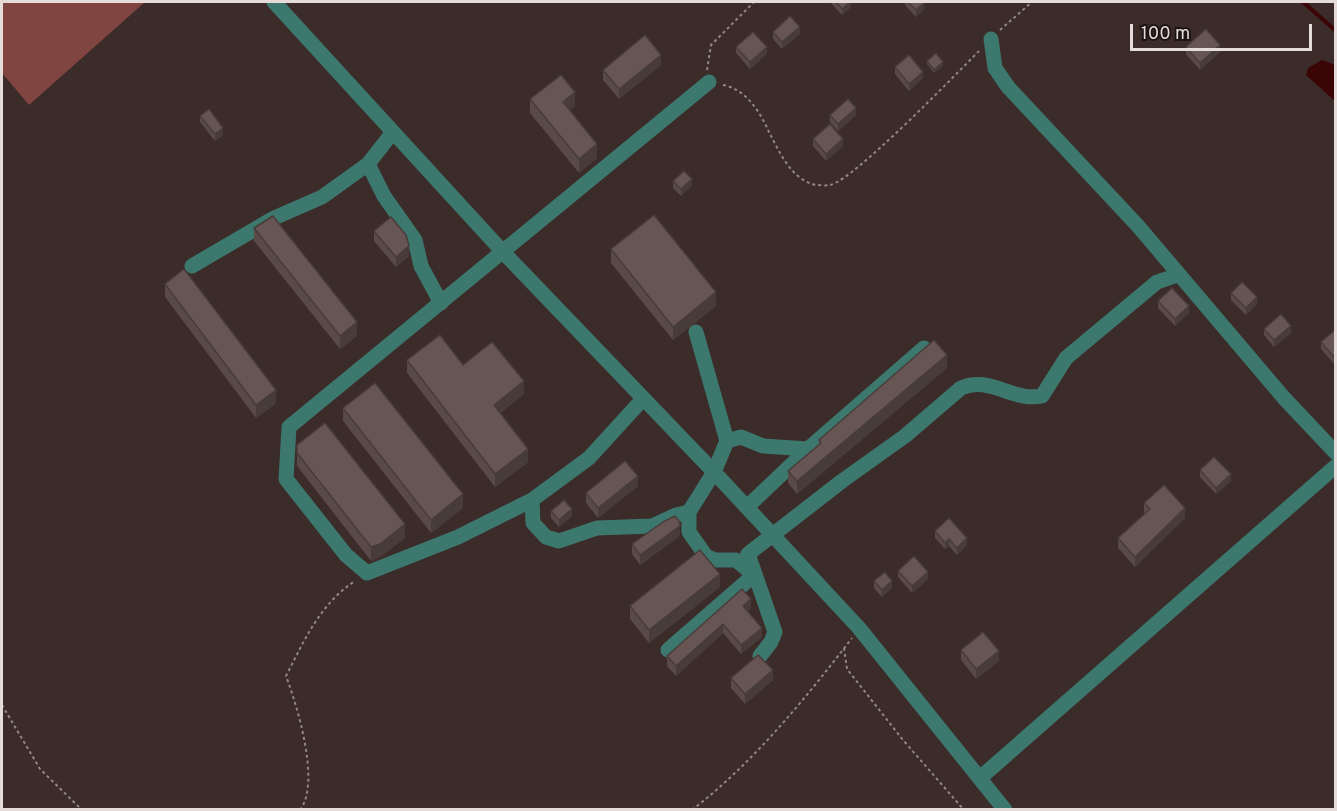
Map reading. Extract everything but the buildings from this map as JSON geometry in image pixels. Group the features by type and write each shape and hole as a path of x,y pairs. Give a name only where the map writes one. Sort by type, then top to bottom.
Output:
{"street":[{"path":"274,2 503,252 642,400 714,472 859,628 1005,810"},
{"path":"991,39 995,68 1008,87 1138,226 1178,275 1335,453"},
{"path":"642,400 588,458 532,500 458,537 368,573 346,555 286,479 289,427 709,82"},
{"path":"192,266 274,218 322,196 368,164 393,132"},
{"path":"368,164 384,195 415,240 421,266 441,303"},
{"path":"760,656 771,642 775,632 748,554 842,481 905,436 961,388 971,383 983,383 1029,398 1042,396 1066,358 1157,282 1178,275"},
{"path":"696,332 727,441 714,472 688,512 689,532 706,556 715,560 736,560 754,576"},
{"path":"747,507 808,449 924,348"},
{"path":"727,441 741,436 763,446 808,449"},
{"path":"980,778 1335,466"},
{"path":"532,500 533,524 546,537 559,541 597,528 652,526 688,512"},
{"path":"668,650 754,576"}],"path":[{"path":"754,2 711,45 705,65 709,82 734,87 750,100 783,159 797,176 814,184 831,185 870,157 1032,2"},
{"path":"300,810 304,805 308,780 297,705 286,676 309,630 336,594 368,573"},
{"path":"692,810 762,745 831,668 859,628"},
{"path":"844,648 846,669 903,740 964,810"},
{"path":"2,705 40,769 81,810"}],"shaded area":[{"path":"2,2 145,2 29,105 2,73"},
{"path":"1322,60 1335,65 1335,101 1306,75 1308,68"}],"waterway":[{"path":"1303,2 1336,31"}]}
